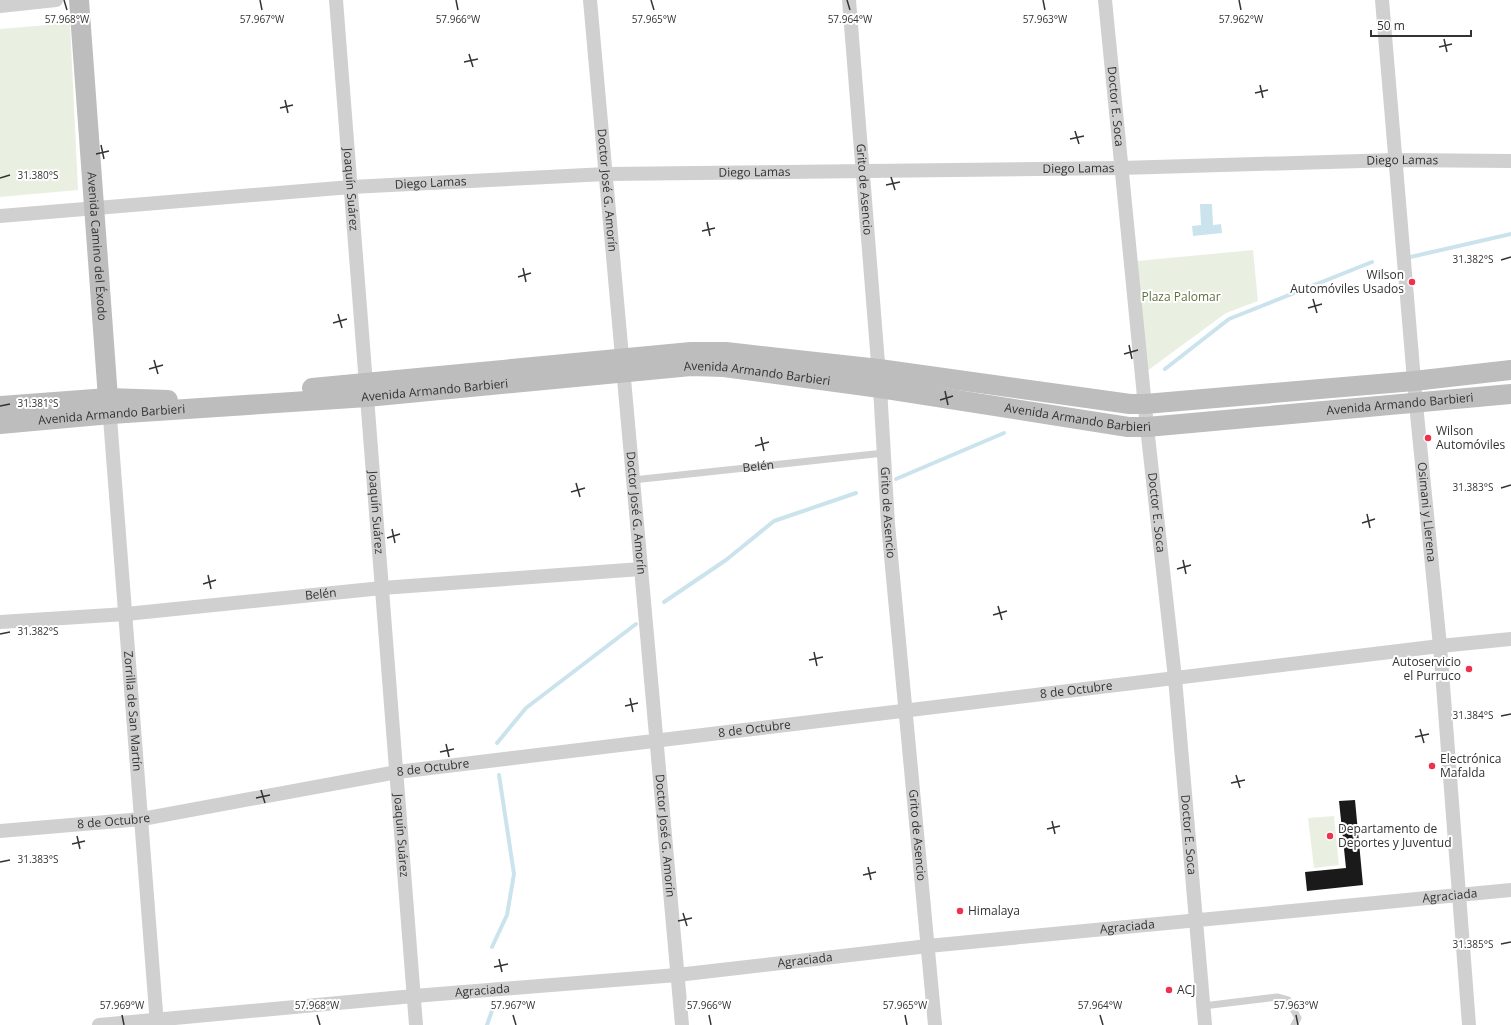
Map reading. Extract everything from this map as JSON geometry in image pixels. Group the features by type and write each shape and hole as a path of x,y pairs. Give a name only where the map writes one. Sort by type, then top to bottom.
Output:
{"street":[{"path":"0,6 56,0"},
{"name":"Avenida Camino del Éxodo","path":"79,0 110,406"},
{"name":"Joaquín Suárez","path":"336,0 416,1025"},
{"name":"Doctor José G. Amorín","path":"590,0 682,1025"},
{"name":"Grito de Asencio","path":"849,0 880,379 888,524 935,1025"},
{"name":"Doctor E. Soca","path":"1105,0 1147,428 1175,678 1205,1025"},
{"name":"Osimani y Llerena","path":"1382,0 1416,404 1440,646 1469,1025"},
{"name":"Diego Lamas","path":"0,216 351,187 606,174 1121,168 1395,160 1511,161"},
{"name":"Avenida Armando Barbieri","path":"0,406 110,406 187,400 367,390 623,365 691,352 726,352 880,379 1128,427 1147,428 1511,394"},
{"name":"Avenida Armando Barbieri","path":"880,379 1130,404 1145,404 1414,381 1511,370"},
{"name":"Avenida Armando Barbieri","path":"0,424 110,406"},
{"name":"Zorrilla de San Martín","path":"110,406 157,1023"},
{"name":"Belén","path":"0,622 126,614 382,588 641,568"},
{"name":"8 de Octubre","path":"0,831 142,819 396,772 1440,646 1511,639"},
{"name":"Agraciada","path":"99,1025 157,1023 414,996 677,975 928,946 1511,890"}],"lane":[{"name":"Belén","path":"633,480 884,453"},
{"path":"1203,1006 1276,997 1288,1000 1294,1009 1298,1018 1294,1025"}],"green space":[{"path":"70,23 78,190 0,197 0,29"},
{"name":"Plaza Palomar","path":"1253,250 1258,301 1226,313 1147,371 1137,261"},
{"path":"1334,816 1339,865 1314,868 1308,818"}],"water":[{"path":"1200,204 1212,204 1213,225 1221,224 1222,233 1193,236 1192,226 1201,225"}],"building":[{"path":"1355,800 1363,885 1307,891 1305,872 1346,868 1339,801"}],"waterway":[{"path":"1406,258 1511,234"},
{"path":"1165,369 1229,319 1372,262"},
{"path":"896,479 1004,433"},
{"path":"664,602 726,560 774,521 856,493"},
{"path":"497,743 526,708 636,624"},
{"path":"492,947 507,915 514,874 499,775"},
{"path":"487,1025 495,1002"}],"place":[{"name":"Wilson Automóviles Usados","path":"1412,282"},
{"name":"Wilson Automóviles","path":"1428,438"},
{"name":"Autoservicio el Purruco","path":"1469,669"},
{"name":"Electrónica Mafalda","path":"1432,766"},
{"name":"Departamento de Deportes y Juventud","path":"1330,836"},
{"name":"Himalaya","path":"960,911"},
{"name":"ACJ","path":"1169,990"}]}
